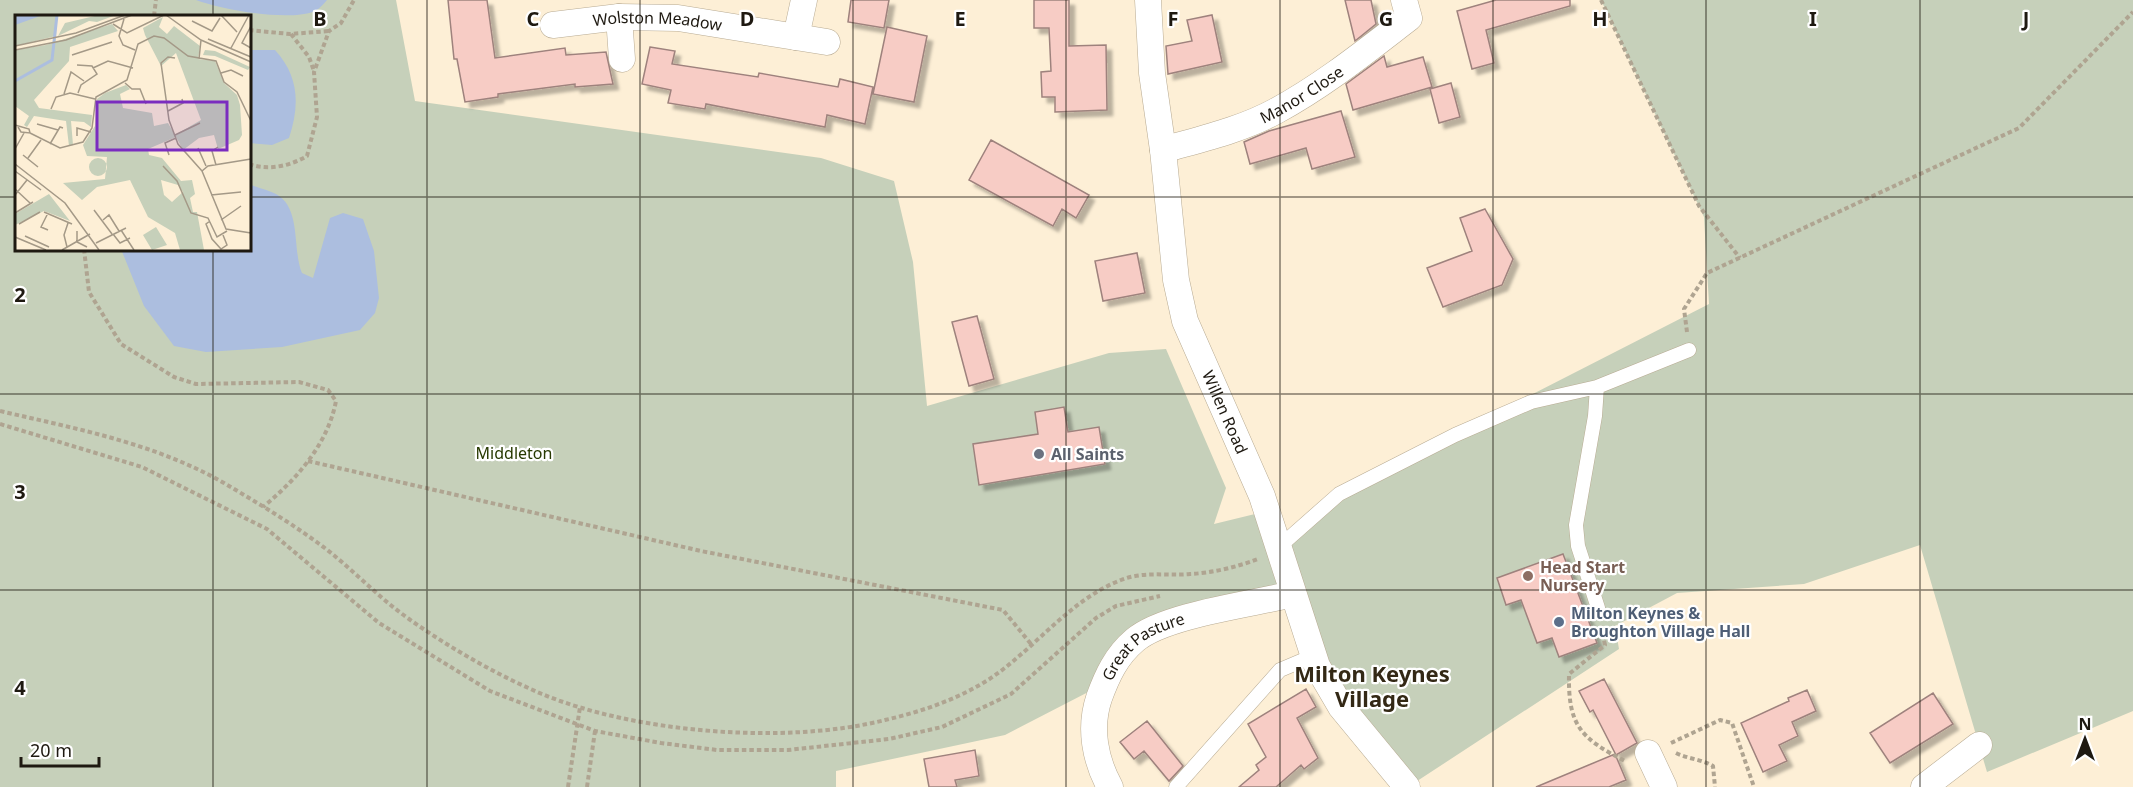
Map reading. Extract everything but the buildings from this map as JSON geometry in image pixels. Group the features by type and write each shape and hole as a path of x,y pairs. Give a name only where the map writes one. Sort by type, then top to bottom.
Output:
{"street":[{"path":"796,37 804,0"},
{"name":"Willen Road","path":"1148,0 1152,72 1163,150 1176,280 1182,312 1262,496 1313,656 1335,698 1407,787"},
{"name":"Manor Close","path":"1163,150 1242,126 1276,111 1337,72 1409,18 1404,0"},
{"path":"619,17 622,59"},
{"name":"Wolston Meadow","path":"553,25 619,17 678,18 827,42"},
{"name":"Great Pasture","path":"1110,787 1100,770 1096,751 1097,704 1106,677 1118,658 1135,640 1154,628 1174,621 1293,594"},
{"path":"1924,787 1979,745"},
{"path":"1648,753 1664,787"}],"lane":[{"path":"1279,547 1339,494 1407,458 1516,407 1549,396 1597,387 1689,350"},
{"path":"1597,387 1595,416 1576,525 1580,552 1598,608"},
{"path":"1176,787 1280,670 1313,656"}],"path":[{"path":"154,15 156,0"},
{"path":"250,30 290,34 329,31 341,23 354,0"},
{"path":"1601,0 1700,206 1740,258"},
{"path":"1689,350 1684,309 1707,273 2019,128 2133,12"},
{"path":"314,72 329,31"},
{"path":"250,164 273,167 294,164 307,156 317,117 314,72 305,51 290,34"},
{"path":"84,250 89,292 121,344 174,377 196,384 299,382 328,390 336,401 333,417 308,461 285,489 263,507"},
{"path":"0,411 114,436 181,461 263,507 321,544 360,581 407,618 458,651 544,694 580,707 658,724 735,733 819,732 881,721 935,707 988,680 1083,602 1123,579 1156,573 1189,575 1238,566 1256,560 1279,547"},
{"path":"0,424 142,467 267,530 379,623 490,691 595,731 717,750 788,750 889,739 942,726 1011,694 1096,618 1116,606 1171,595"},
{"path":"308,461 701,551 1003,610 1031,644"},
{"path":"1598,608 1605,645 1569,674 1568,705 1577,725 1597,746 1625,761 1648,753"},
{"path":"568,787 580,707"},
{"path":"1715,787 1713,766 1700,759 1684,757 1663,746 1720,720 1732,723 1754,787"},
{"path":"588,787 595,731"}],"green space":[{"name":"Middleton","path":"0,0 396,0 415,101 821,158 894,181 913,262 927,406 1109,353 1166,349 1226,488 1214,524 1255,514 1280,589 1174,613 1096,688 1005,735 836,771 836,787 0,787"},
{"path":"1601,0 2133,0 2133,711 1987,772 1920,545 1804,584 1677,593 1615,626 1619,649 1408,787 1321,675 1279,547 1345,490 1709,304 1704,217"}],"water":[{"path":"196,0 327,0 313,12 271,15 238,11"},
{"path":"250,50 275,50 289,70 293,81 296,103 293,126 289,138 272,145 250,143"},
{"path":"250,184 276,194 290,209 302,273 313,278 330,218 343,213 363,219 374,251 379,298 375,313 360,330 282,347 206,352 174,346 144,306 121,250 250,250"}],"place":[{"name":"All Saints","path":"1039,454"},
{"name":"Head Start Nursery","path":"1528,576"},
{"name":"Milton Keynes & Broughton Village Hall","path":"1559,622"}],"district":[{"name":"Milton Keynes Village","path":"1372,686"}]}
